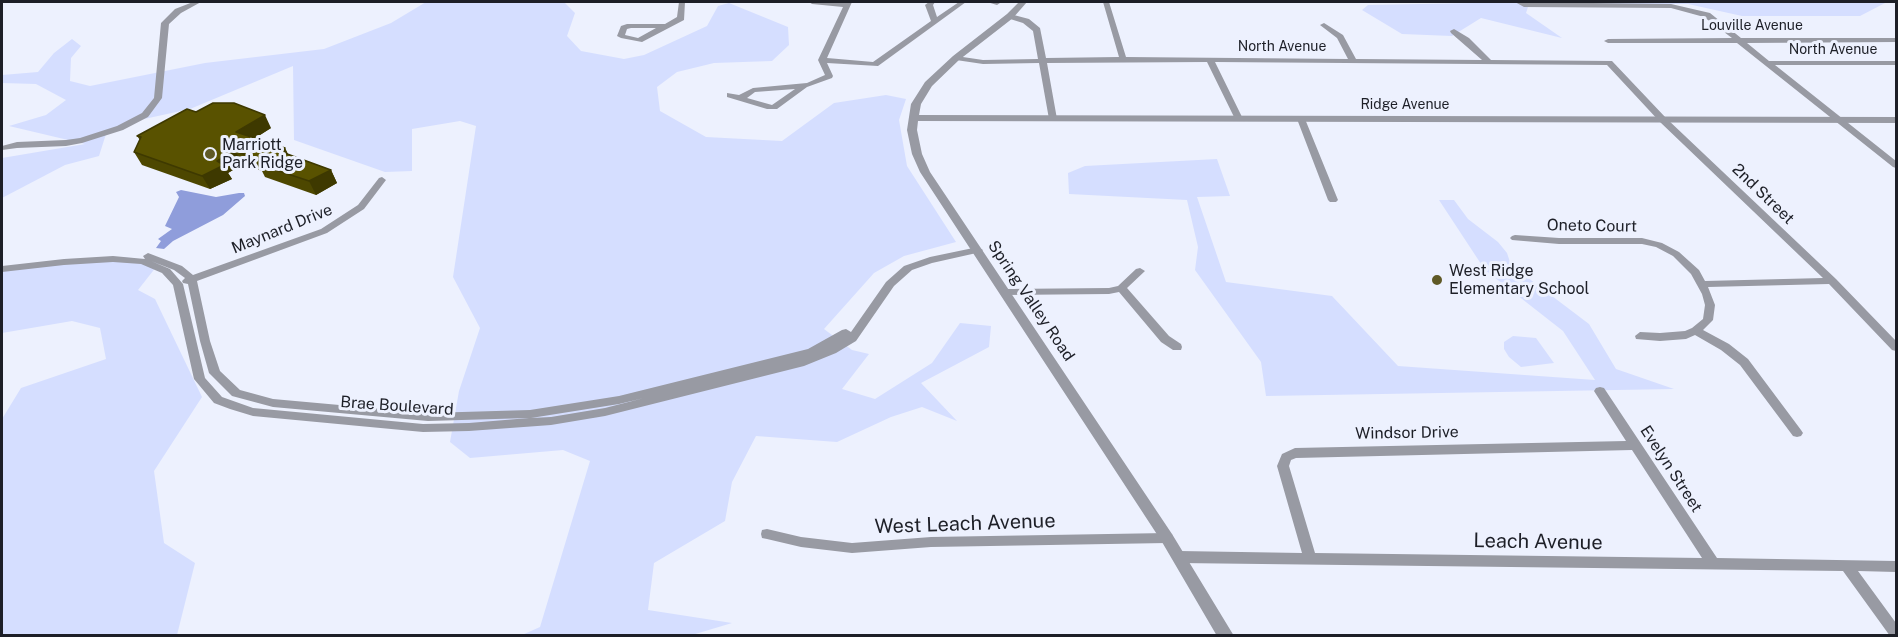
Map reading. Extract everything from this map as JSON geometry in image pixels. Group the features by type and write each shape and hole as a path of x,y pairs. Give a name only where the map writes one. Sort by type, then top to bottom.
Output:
{"street":[{"path":"2,148 82,140 120,128 145,115 158,98 165,23 178,11 198,2"},
{"path":"666,26 630,26 624,28 620,34 623,37 642,39 681,18 682,2"},
{"path":"730,95 767,107 774,107 798,89 829,76 822,60 848,3 812,2"},
{"path":"932,2 929,6 935,22"},
{"path":"822,60 875,64 963,2"},
{"name":"Spring Valley Road","path":"1023,2 1010,16 956,58 928,84 916,104 914,142 925,172 1167,538 1226,636"},
{"path":"1106,2 1123,59"},
{"path":"1518,2 1524,5 1685,8 1714,18 1896,165"},
{"path":"1010,16 1026,21 1037,30 1053,119"},
{"path":"1324,25 1340,37 1353,61"},
{"path":"1454,31 1489,62"},
{"name":"Louville Avenue","path":"1608,41 1896,40"},
{"name":"North Avenue","path":"956,58 983,62 1123,59 1609,63"},
{"path":"1210,60 1239,119"},
{"name":"2nd Street","path":"1609,63 1663,120 1832,281 1896,347"},
{"name":"North Avenue","path":"1769,63 1896,63"},
{"path":"741,98 748,92 759,89 808,85"},
{"name":"Ridge Avenue","path":"914,118 1896,120"},
{"path":"1301,119 1333,200"},
{"name":"Maynard Drive","path":"178,284 324,231 361,207 382,180"},
{"name":"Oneto Court","path":"1515,238 1650,243 1676,254 1702,284"},
{"name":"Brae Boulevard","path":"178,284 200,379 218,400 253,412 423,428 469,427 551,421 638,404 800,363 832,350 852,338 890,284 908,268 930,260 978,250"},
{"path":"2,269 119,252 147,255 178,268 192,279"},
{"path":"2,264 64,259 143,261 166,271 178,284"},
{"path":"1005,292 1095,293 1121,288 1140,271"},
{"name":"Brae Boulevard","path":"192,279 205,341 215,373 236,393 273,403 428,417 530,414 620,400 812,352 865,322"},
{"path":"1640,336 1674,337 1696,331 1708,320 1710,313 1707,294 1702,284 1832,281"},
{"path":"1121,288 1166,339 1177,347"},
{"path":"1696,331 1725,347 1744,362 1797,433"},
{"name":"Evelyn Street","path":"1600,391 1714,565"},
{"name":"Windsor Drive","path":"1310,558 1283,466 1286,457 1295,453 1635,445"},
{"name":"West Leach Avenue","path":"767,534 801,542 852,548 931,542 1167,538"},
{"name":"Leach Avenue","path":"1179,557 1896,566"},
{"path":"1847,566 1896,633"}],"shaded area":[{"path":"426,2 564,2 575,13 567,36 581,51 624,59 644,55 707,26 718,6 729,3 788,27 789,45 772,61 714,63 677,72 657,87 660,111 706,137 782,141 834,103 886,95 906,99 899,120 907,166 956,242 904,256 874,273 824,329 852,350 869,354 842,389 875,399 932,363 960,323 991,326 989,347 921,383 957,421 922,407 891,417 837,442 756,436 732,482 725,521 654,563 648,610 732,623 692,635 522,635 540,627 590,461 563,450 470,458 450,442 459,391 480,328 453,277 476,126 460,121 412,129 412,171 385,172 294,140 293,66 190,109 135,121 106,134 99,156 65,165 2,198 2,158 85,144 9,126 46,115 66,100 36,84 2,83 2,75 38,72 54,53 72,39 81,46 71,58 70,81 90,86 205,63 324,49 391,23"},
{"path":"1528,2 1887,2 1860,16 1742,16 1688,4 1529,4 1526,13 1562,38 1481,18 1452,36 1402,34 1362,10 1368,5"},
{"path":"1217,159 1230,196 1197,197 1226,282 1332,296 1398,366 1595,380 1563,331 1485,270 1439,200 1454,200 1468,219 1498,242 1507,253 1511,265 1589,324 1616,369 1674,389 1266,396 1261,362 1195,270 1198,247 1187,200 1069,194 1068,173 1085,166"},
{"path":"123,257 160,262 138,290 155,299 202,397 154,471 164,543 195,563 177,635 2,635 2,419 21,388 106,359 100,328 72,321 2,333 2,269"},
{"path":"1513,336 1536,338 1554,363 1521,367 1509,357 1504,349 1504,342"}],"water":[{"path":"181,190 216,197 239,193 244,193 245,196 223,215 173,241 164,249 156,248 161,241 158,239 172,229 165,226 179,197 176,192"}],"building":[{"name":"Marriott Park Ridge","path":"213,103 234,103 265,115 236,132 285,148 279,151 331,170 309,181 258,164 262,160 235,151 217,161 224,165 202,176 134,152 141,137 137,136 187,109 196,112"}],"place":[{"name":"Marriott Park Ridge","path":"210,154"},
{"name":"West Ridge Elementary School","path":"1437,280"}]}
